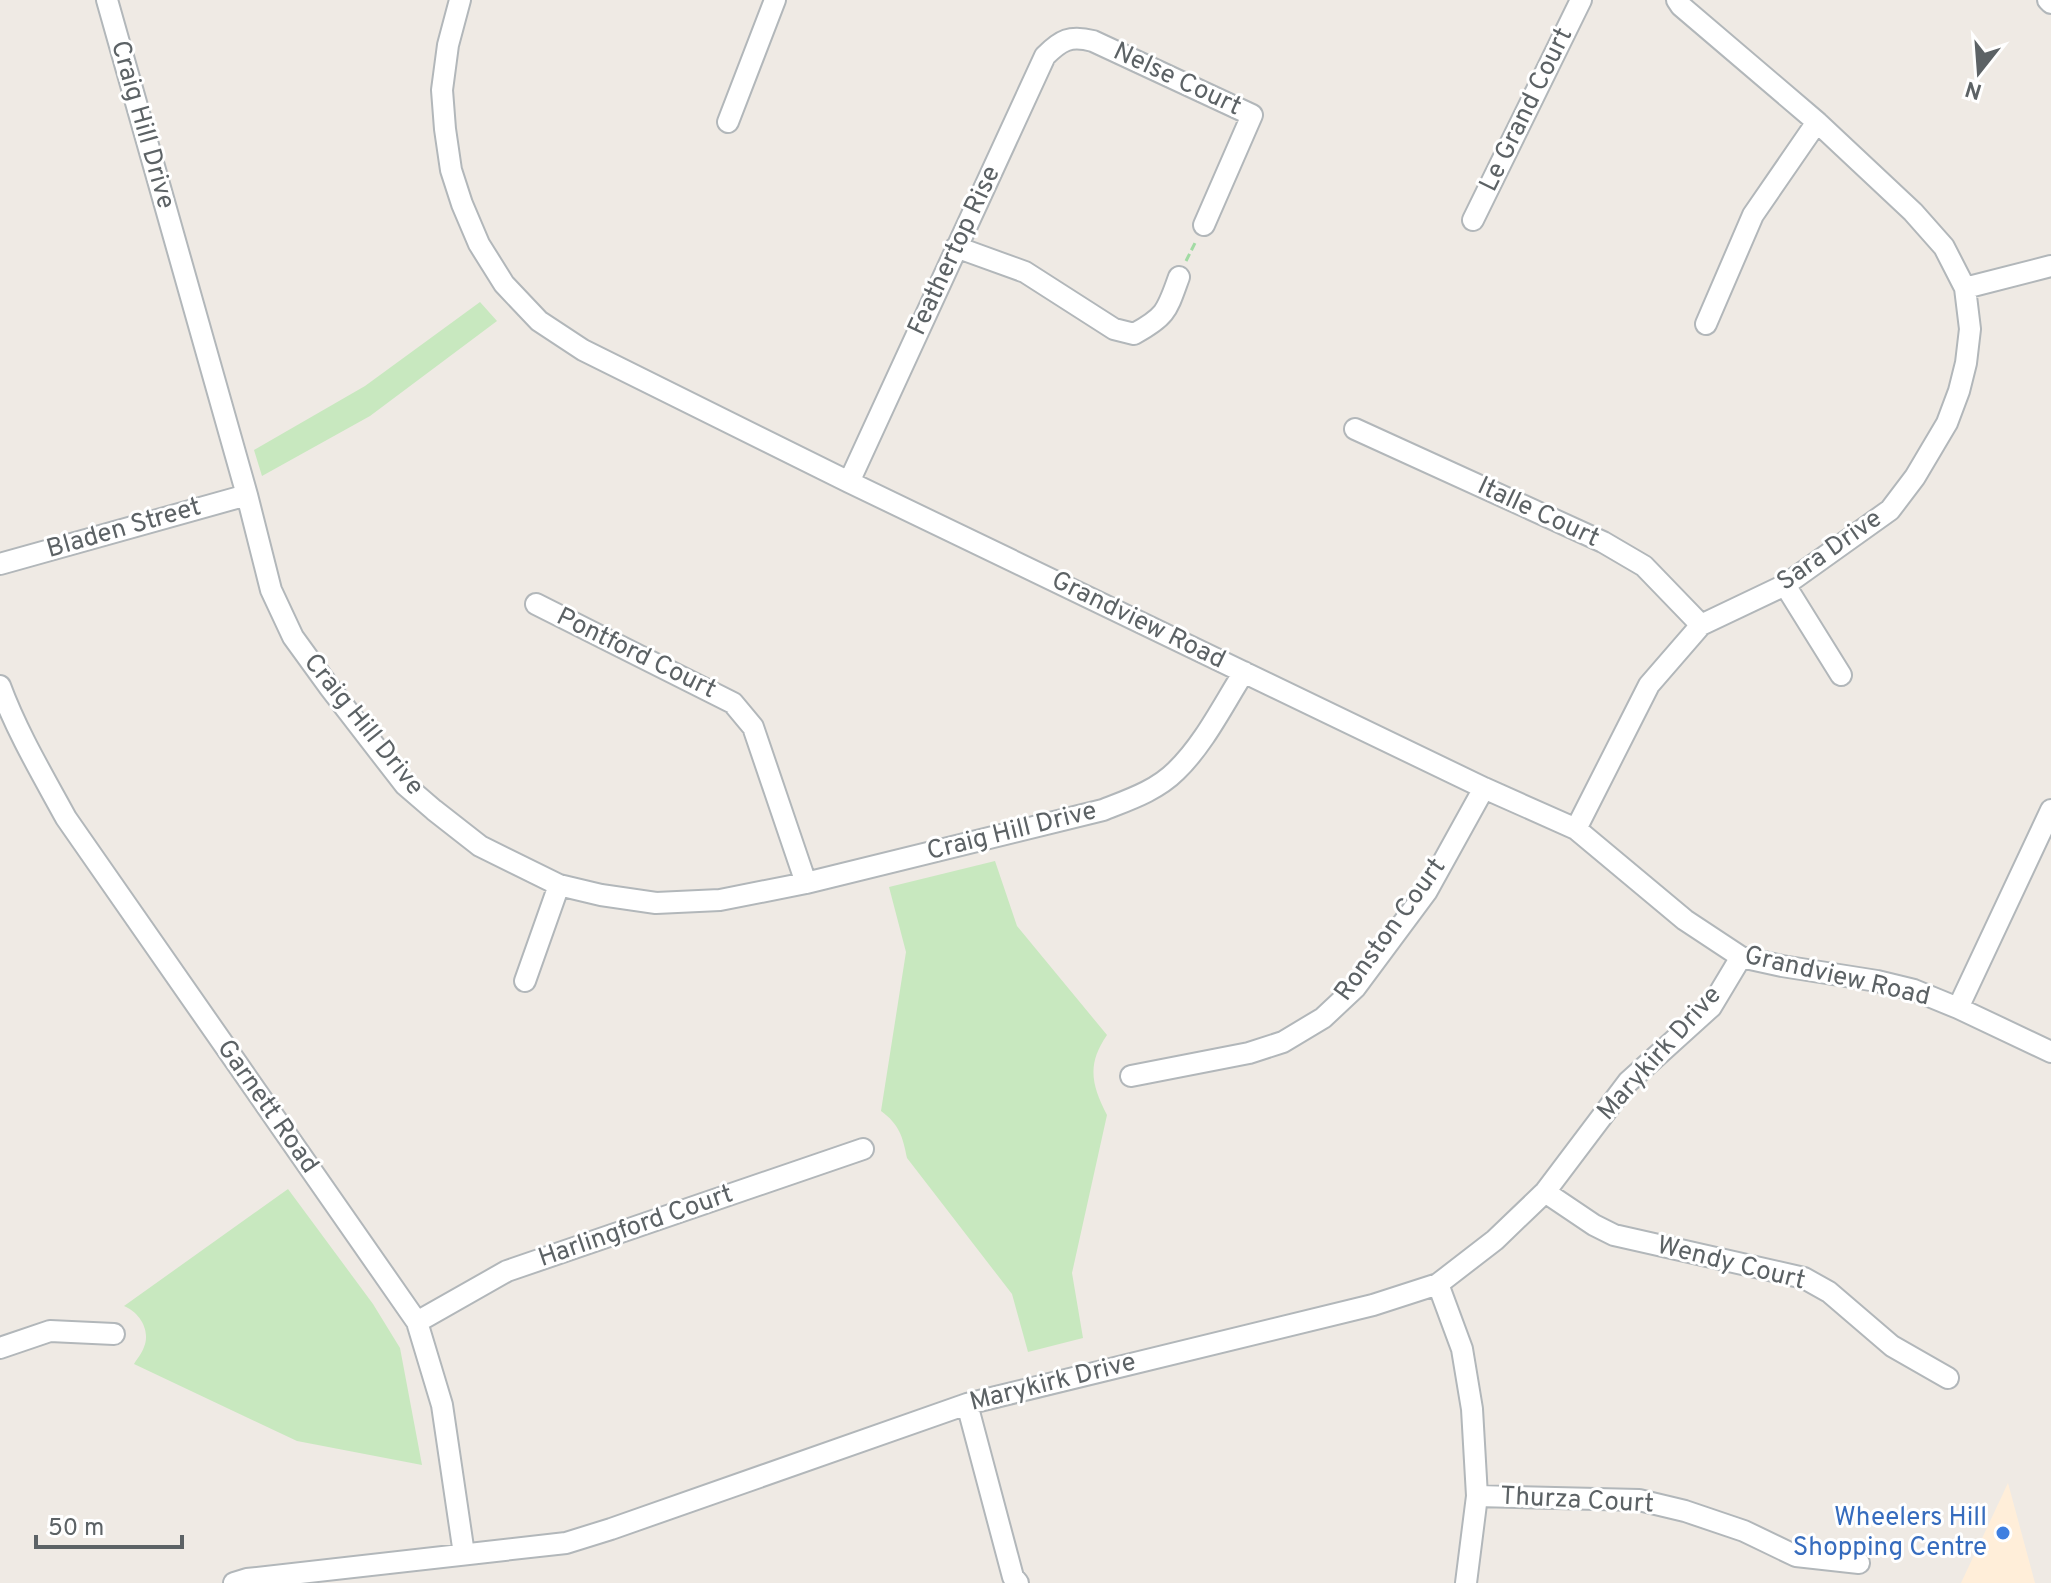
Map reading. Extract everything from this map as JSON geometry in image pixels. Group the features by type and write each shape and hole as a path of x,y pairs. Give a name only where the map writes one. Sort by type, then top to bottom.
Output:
{"street":[{"name":"Craig Hill Drive","path":"107,0 271,590 293,637 405,785 480,846 559,885 656,903 720,900 806,883 1103,810 1141,795 1174,773 1196,747 1244,672"},
{"name":"Grandview Road","path":"460,0 448,45 442,90 451,170 479,244 504,284 539,321 583,350 849,482 1484,788 1576,829 1685,920 1741,957 1914,990 2051,1052"},
{"path":"728,122 775,0"},
{"name":"Le Grand Court","path":"1473,220 1581,0"},
{"name":"Sara Drive","path":"1576,829 1649,685 1701,625 1785,585 1890,510 1947,423 1966,363 1970,329 1965,288 1944,247 1913,212 1817,122 1677,0"},
{"name":"Feathertop Rise","path":"849,482 1045,56 1065,40 1079,37"},
{"name":"Nelse Court","path":"1079,37 1252,115 1204,225"},
{"path":"1706,324 1753,215 1817,122"},
{"path":"956,247 1025,272 1114,329 1134,334 1167,311 1179,277"},
{"path":"1965,288 2051,266"},
{"name":"Italle Court","path":"1355,429 1603,542 1644,566 1701,625"},
{"name":"Bladen Street","path":"0,564 247,495"},
{"path":"1785,585 1841,675"},
{"name":"Pontford Court","path":"536,604 733,703 753,727 806,883"},
{"name":"Garnett Road","path":"0,686 25,744 66,818 417,1322 442,1405 464,1554"},
{"name":"Ronston Court","path":"1131,1076 1249,1053 1283,1042 1323,1018 1355,988 1427,891 1484,788"},
{"path":"1958,1008 2051,810"},
{"path":"525,981 559,885"},
{"name":"Marykirk Drive","path":"234,1583 247,1579 566,1543 967,1404 1373,1305 1438,1284 1495,1240 1545,1192 1628,1082 1711,1007 1741,957"},
{"name":"Harlingford Court","path":"417,1322 507,1271 863,1149"},
{"name":"Wendy Court","path":"1545,1192 1614,1235 1804,1278 1829,1292 1892,1346 1948,1378"},
{"path":"1438,1284 1462,1349 1472,1409 1477,1496 1466,1583"},
{"path":"0,1348 50,1331 114,1334"},
{"path":"967,1404 1013,1577 1018,1583"},
{"name":"Thurza Court","path":"1477,1496 1639,1500 1685,1511 1744,1531 1796,1556 1859,1563"}],"path":[{"path":"1179,277 1204,225"}],"shaded area":[{"name":"Wheelers Hill Shopping Centre","path":"2008,1483 2035,1583 1961,1583"}],"green space":[{"path":"480,302 497,321 370,416 262,476 254,450 365,386"},
{"path":"995,861 1017,926 1107,1035 1096,1055 1094,1074 1097,1094 1107,1115 1072,1273 1083,1338 1028,1352 1012,1294 907,1158 899,1132 881,1111 906,952 889,887"},
{"path":"288,1189 373,1304 400,1348 422,1465 297,1441 134,1364 146,1341 145,1328 139,1317 124,1306"}],"place":[{"name":"Wheelers Hill Shopping Centre","path":"2003,1533"}]}
